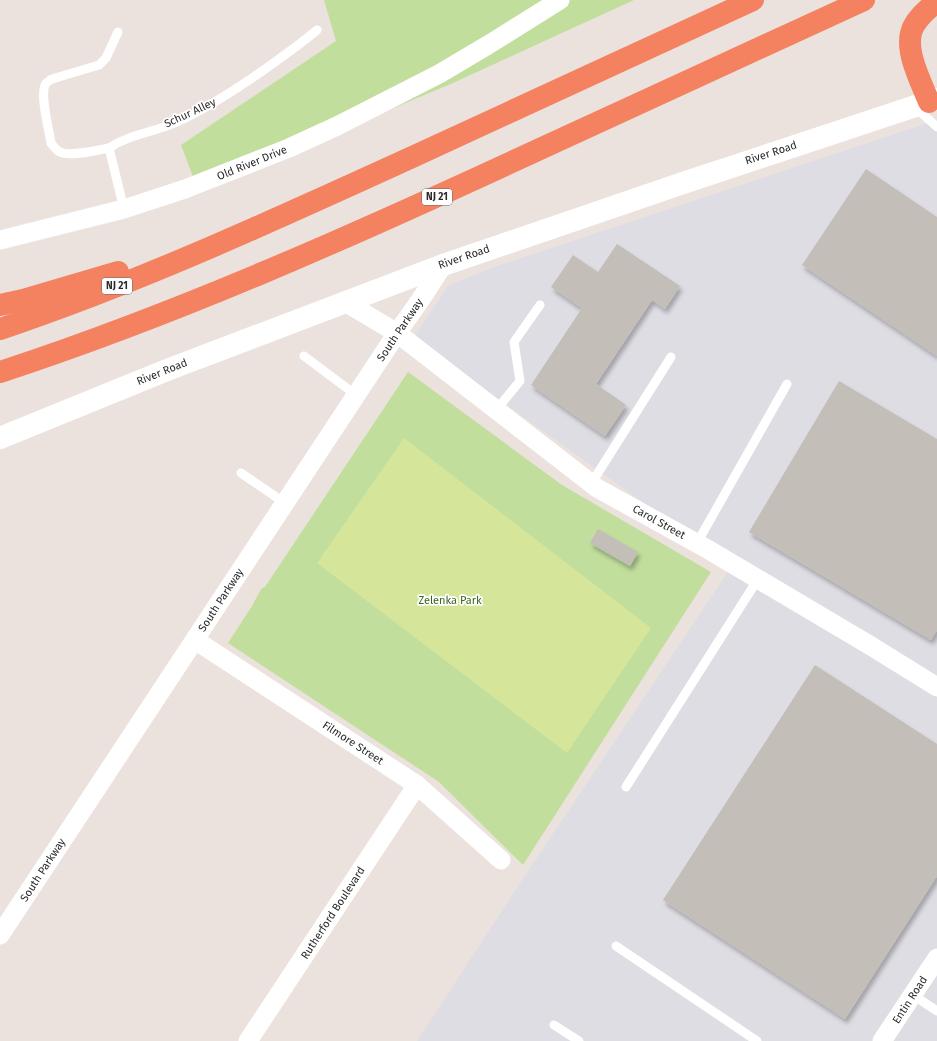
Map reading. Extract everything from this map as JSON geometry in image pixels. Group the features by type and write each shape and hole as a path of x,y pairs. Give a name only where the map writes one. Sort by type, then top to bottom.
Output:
{"highway":[{"name":"NJ 21","path":"0,329 90,296 232,238 753,0"},
{"name":"NJ 21","path":"0,372 105,336 178,308 322,248 459,187 864,0"},
{"path":"927,102 910,47 911,32 918,19 937,2"},
{"path":"0,305 38,296 232,238"}],"street":[{"name":"Old River Drive","path":"0,240 124,209 185,189 289,148 337,126 439,74 560,0"},
{"name":"River Road","path":"0,438 166,370 443,265 927,102"},
{"name":"South Parkway","path":"0,935 443,265"},
{"name":"Carol Street","path":"345,302 397,334 597,488 697,543 871,646 937,687"},
{"name":"Filmore Street","path":"194,640 417,785 501,860"},
{"name":"Rutherford Boulevard","path":"248,1041 417,785"},
{"name":"Entin Road","path":"882,1041 937,958"}],"lane":[{"name":"Schur Alley","path":"118,32 106,58 100,65 52,79 46,83 44,87 44,97 51,142 55,149 61,153 70,154 109,148 116,143 139,134 176,122 222,98 290,52 317,30"},
{"path":"927,102 937,127"},
{"path":"109,148 124,209"},
{"path":"496,410 520,381 514,342 540,305"},
{"path":"304,356 356,395"},
{"path":"591,484 671,357"},
{"path":"697,543 787,384"},
{"path":"241,473 285,503"},
{"path":"626,787 758,580"},
{"path":"616,946 758,1041"},
{"path":"913,995 937,1011"},
{"path":"554,1025 579,1041"}],"shaded area":[{"path":"937,120 937,1041 417,1041 524,877 732,566 413,338 449,285 494,267"}],"green space":[{"path":"324,0 634,0 453,83 198,190 181,145 336,41"},
{"name":"Zelenka Park","path":"408,372 562,485 711,572 523,865 439,782 228,643 262,588 265,587"},
{"path":"404,438 651,628 567,753 317,563"}],"building":[{"path":"866,169 937,217 937,356 802,265"},
{"path":"617,244 680,286 665,309 652,300 596,384 626,405 605,436 531,385 582,308 551,287 573,255 598,272"},
{"path":"839,381 937,439 937,630 931,640 749,532"},
{"path":"598,529 638,552 630,566 590,543"},
{"path":"815,665 937,744 937,876 845,1019 663,900"}]}
